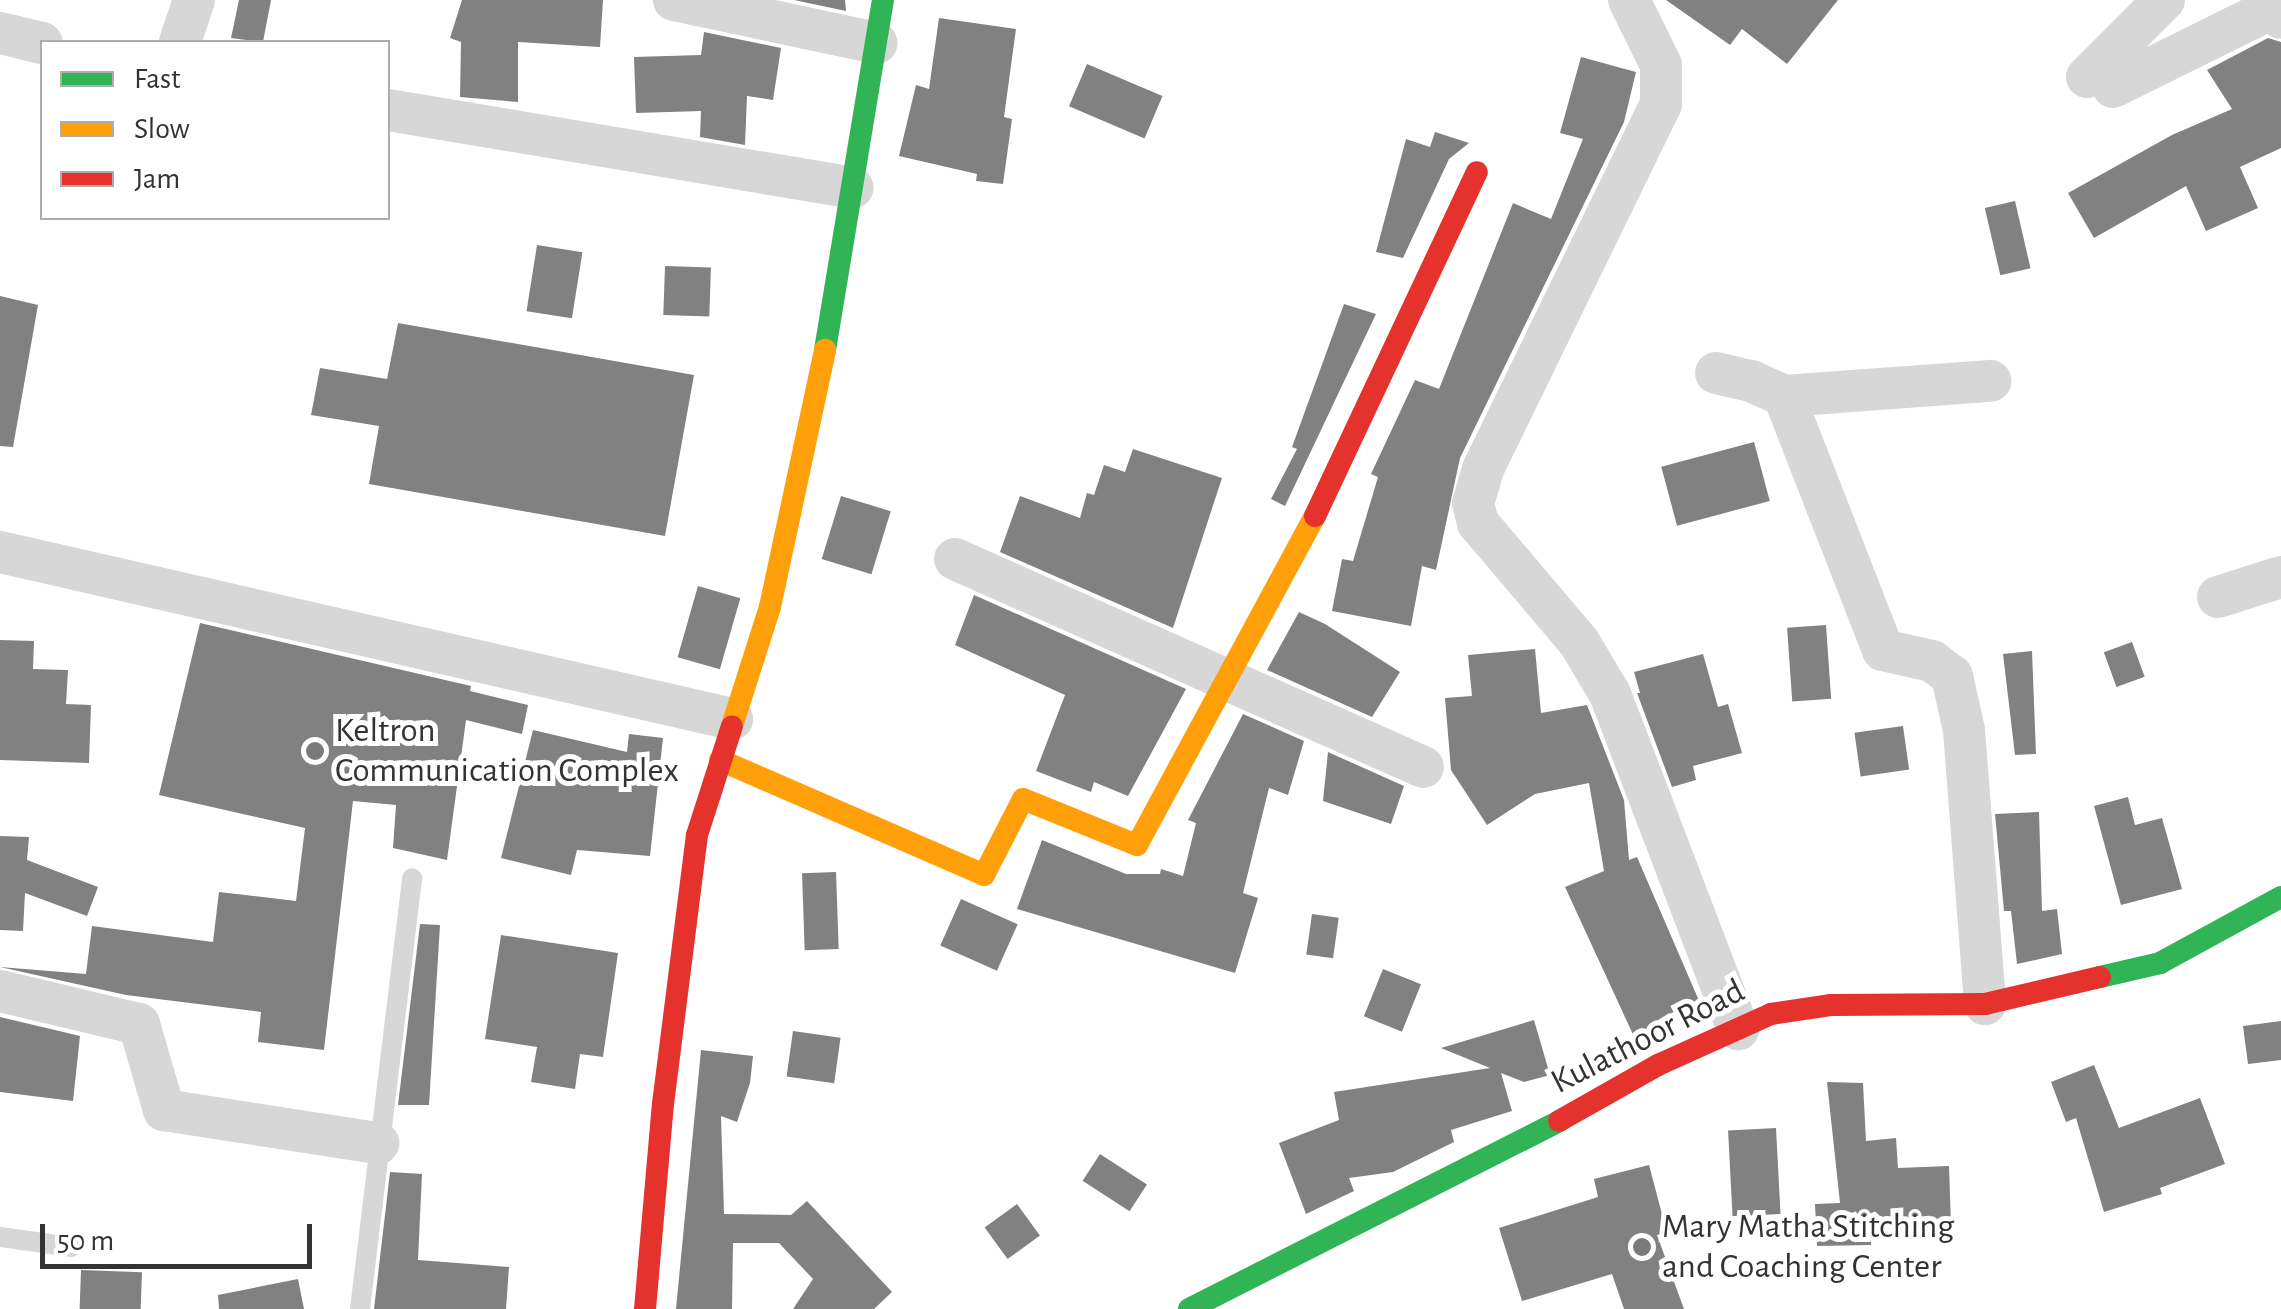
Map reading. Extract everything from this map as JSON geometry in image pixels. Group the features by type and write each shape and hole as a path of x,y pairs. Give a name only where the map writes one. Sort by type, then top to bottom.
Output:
{"street":[{"path":"181,40 194,0"},
{"path":"674,0 876,43"},
{"path":"646,1309 663,1104 697,835 770,606 793,509 883,0"},
{"path":"1628,0 1661,66 1661,104 1483,468 1473,503 1478,523 1578,642 1610,694 1738,1029"},
{"path":"2164,0 2100,82 2271,10 2281,18"},
{"path":"0,33 40,43"},
{"path":"390,110 852,188"},
{"path":"720,760 984,875 1022,800 1136,845 1324,500 1477,172"},
{"path":"1716,373 1751,381 1784,396 1990,381"},
{"path":"1784,396 1883,650 1932,662 1952,676 1964,730 1985,1004"},
{"path":"0,552 732,719"},
{"path":"955,559 1423,767"},
{"path":"2218,597 2281,577"},
{"name":"Kulathoor Road","path":"1189,1309 1217,1290 1483,1163 1658,1065 1771,1014 1831,1006 1985,1004 2160,963 2281,897"},
{"path":"0,990 139,1024 164,1110 378,1144"}],"lane":[{"path":"360,1309 412,878"},
{"path":"0,1236 71,1247"}],"building":[{"path":"239,0 271,0 263,40 231,38"},
{"path":"462,0 603,0 600,47 518,42 518,102 460,97 461,42 450,38"},
{"path":"794,0 845,0 846,11"},
{"path":"1666,0 1838,0 1787,64 1742,29 1730,45"},
{"path":"939,18 1016,29 1004,117 1012,119 1003,184 976,181 977,174 899,156 916,85 929,89"},
{"path":"704,32 781,48 773,100 747,96 745,145 700,137 701,111 636,113 634,57 701,55"},
{"path":"2268,38 2281,42 2281,148 2240,167 2258,208 2206,231 2186,186 2094,238 2068,193 2172,135 2232,109 2207,70"},
{"path":"1581,57 1636,72 1624,122 1460,458 1436,570 1422,566 1411,626 1332,611 1342,559 1353,561 1378,477 1371,474 1415,380 1439,389 1513,203 1551,219 1583,139 1560,133"},
{"path":"1087,64 1162,96 1145,138 1069,106"},
{"path":"1435,132 1469,143 1449,159 1403,258 1376,252 1406,139 1430,147"},
{"path":"2015,201 2031,268 2000,275 1985,208"},
{"path":"537,245 582,252 572,318 527,311"},
{"path":"665,266 711,268 709,317 663,315"},
{"path":"0,296 38,305 13,447 0,446"},
{"path":"1344,304 1376,314 1285,506 1271,499 1297,449 1292,447"},
{"path":"398,323 694,375 665,536 369,484 379,426 311,415 320,368 387,379"},
{"path":"1754,442 1770,501 1677,526 1661,467"},
{"path":"1133,449 1222,478 1173,628 1000,552 1020,496 1080,518 1087,493 1094,495 1104,465 1125,472"},
{"path":"841,496 891,511 871,574 822,559"},
{"path":"698,586 740,598 720,669 678,657"},
{"path":"974,595 1186,689 1128,796 1094,782 1091,792 1036,771 1065,695 955,645"},
{"path":"1299,612 1400,672 1372,717 1267,670"},
{"name":"Keltron Communication Complex","path":"200,623 471,686 470,691 528,705 522,734 466,720 447,860 393,848 396,805 353,801 324,1050 258,1042 261,1012 126,995 0,967 86,974 92,926 213,942 219,892 296,901 305,828 159,795"},
{"path":"1826,625 1831,699 1792,702 1787,628"},
{"path":"0,640 34,641 33,669 68,670 66,704 91,705 89,763 0,760"},
{"path":"2132,642 2145,677 2116,687 2104,652"},
{"path":"1535,649 1541,713 1587,705 1624,800 1629,860 1637,857 1703,1010 1636,1041 1565,887 1604,871 1589,783 1535,794 1487,825 1451,770 1445,698 1472,696 1468,655"},
{"path":"2032,651 2036,754 2015,755 2003,654"},
{"path":"1703,654 1718,707 1728,704 1742,753 1693,766 1696,780 1672,787 1637,693 1634,672"},
{"path":"1243,714 1304,741 1288,795 1269,788 1243,893 1258,898 1235,973 1017,909 1042,840 1126,874 1160,874 1161,869 1183,876 1196,823 1188,820"},
{"path":"1903,726 1909,770 1861,776 1854,733"},
{"path":"533,730 627,752 629,734 663,738 650,856 577,850 571,875 501,858"},
{"path":"1328,752 1404,786 1391,824 1323,801"},
{"path":"2128,797 2135,825 2162,818 2182,889 2121,905 2094,806"},
{"path":"2039,812 2042,911 2057,909 2062,954 2017,964 2011,911 2004,911 1995,814"},
{"path":"0,836 29,837 27,860 98,887 87,916 25,893 23,931 0,930"},
{"path":"836,872 839,949 805,950 802,873"},
{"path":"961,899 1018,924 997,971 940,946"},
{"path":"1312,914 1339,918 1333,958 1306,955"},
{"path":"420,924 440,925 429,1105 398,1105"},
{"path":"501,935 618,953 603,1057 580,1054 575,1089 531,1082 537,1047 485,1039"},
{"path":"1383,969 1421,984 1402,1032 1364,1016"},
{"path":"0,1017 80,1036 73,1101 0,1092"},
{"path":"1534,1020 1550,1075 1524,1082 1501,1073 1512,1111 1451,1130 1454,1142 1393,1172 1349,1178 1354,1191 1306,1214 1279,1143 1339,1120 1334,1092 1490,1068 1441,1048"},
{"path":"2281,1021 2281,1060 2248,1064 2243,1026"},
{"path":"793,1031 841,1038 834,1083 787,1077"},
{"path":"701,1050 753,1056 750,1083 737,1122 721,1116 724,1214 791,1215 807,1201 892,1292 874,1309 793,1309 813,1279 779,1243 733,1243 732,1309 676,1309"},
{"path":"2094,1065 2119,1128 2200,1098 2225,1164 2160,1188 2162,1194 2104,1212 2076,1118 2066,1122 2051,1082"},
{"path":"1827,1082 1863,1083 1866,1141 1896,1138 1898,1168 1949,1166 1951,1225 1871,1229 1871,1245 1817,1246 1815,1204 1840,1203"},
{"path":"1776,1128 1781,1214 1733,1216 1728,1131"},
{"path":"1100,1154 1147,1184 1130,1211 1083,1181"},
{"path":"1649,1165 1667,1233 1657,1235 1684,1309 1624,1309 1612,1274 1522,1301 1499,1228 1598,1197 1594,1179"},
{"path":"390,1172 422,1174 418,1260 509,1267 506,1309 374,1309"},
{"path":"1017,1204 1040,1236 1008,1259 985,1228"},
{"path":"81,1270 142,1272 141,1309 80,1309"},
{"path":"298,1279 304,1309 219,1309 218,1295"}],"traffic: fast":[{"path":"825,350 883,0"},
{"path":"2100,977 2160,963 2281,897"},
{"path":"1189,1309 1559,1121"}],"traffic: slow":[{"path":"732,726 770,607 825,350"},
{"path":"720,760 984,875 1023,799 1137,845 1315,516"}],"traffic: jam":[{"path":"1315,516 1477,172"},
{"path":"645,1309 663,1104 697,835 732,726"},
{"path":"1559,1121 1658,1065 1771,1014 1831,1005 1985,1004 2100,977"}],"place":[{"name":"Keltron Communication Complex","path":"315,751"},
{"name":"Mary Matha Stitching and Coaching Center","path":"1642,1247"}]}
